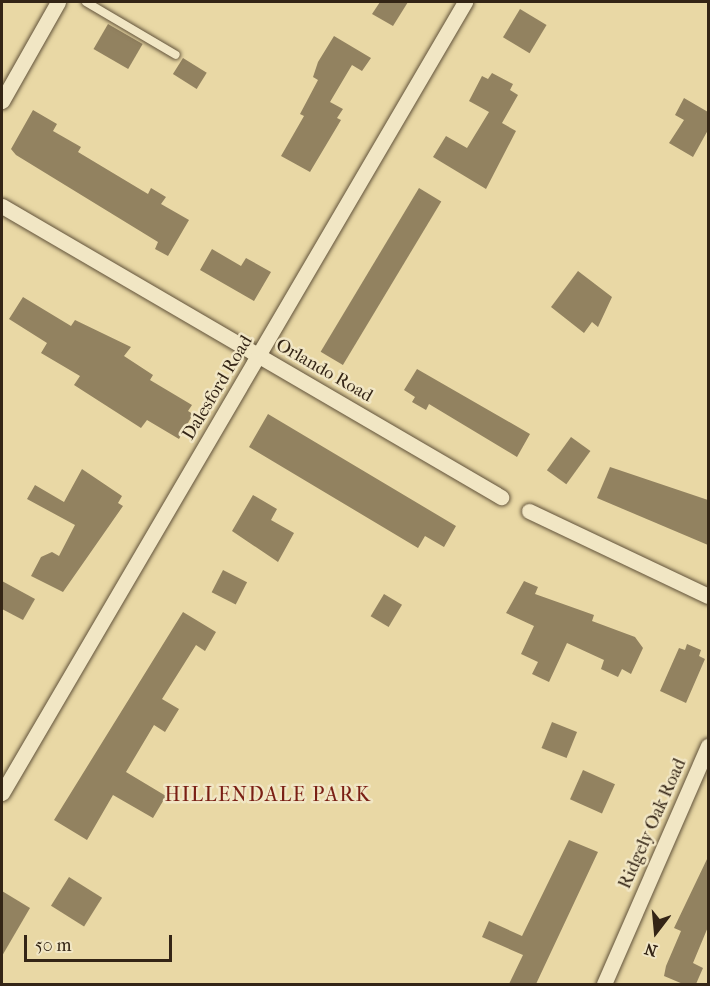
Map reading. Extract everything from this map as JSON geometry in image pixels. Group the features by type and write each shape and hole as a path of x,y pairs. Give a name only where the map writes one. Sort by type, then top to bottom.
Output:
{"street":[{"path":"2,101 58,2"},
{"name":"Dalesford Road","path":"2,793 260,356 465,2"},
{"name":"Orlando Road","path":"2,206 501,497"},
{"path":"529,511 708,596"},
{"name":"Ridgely Oak Road","path":"604,984 708,746"}],"lane":[{"path":"86,2 176,55"}],"building":[{"path":"380,2 408,2 393,26 372,14"},
{"path":"520,9 547,25 530,53 503,37"},
{"path":"108,24 143,44 128,69 94,49"},
{"path":"334,36 371,58 362,71 352,65 330,102 343,109 337,118 341,120 310,172 281,156 304,116 300,114 318,80 313,77 318,62"},
{"path":"183,58 207,73 197,89 173,74"},
{"path":"492,73 513,84 510,90 518,95 502,123 516,131 486,189 433,157 446,136 467,148 489,112 469,101 482,76 488,79"},
{"path":"684,98 708,112 708,130 693,157 669,143 684,120 675,115"},
{"path":"33,110 57,124 53,131 81,147 78,152 148,194 151,188 166,197 161,204 189,220 168,256 155,249 158,242 16,155 11,149"},
{"path":"419,188 441,201 343,365 321,352"},
{"path":"212,249 241,266 246,258 271,272 254,301 200,270"},
{"path":"578,271 612,297 598,327 592,322 584,333 551,307"},
{"path":"23,297 71,326 75,320 131,347 124,356 153,375 150,380 192,405 188,411 193,414 179,439 147,420 141,428 74,385 80,376 41,353 47,343 9,319"},
{"path":"417,369 530,434 517,457 429,404 426,410 412,402 415,397 404,390"},
{"path":"268,414 456,526 444,547 425,536 418,548 249,447"},
{"path":"571,437 590,451 566,484 547,470"},
{"path":"610,467 708,500 708,545 597,498"},
{"path":"82,469 122,496 118,503 123,506 63,592 31,576 41,557 52,552 59,556 75,525 27,499 35,485 64,502"},
{"path":"253,495 277,509 271,520 294,533 278,562 232,531"},
{"path":"223,570 247,582 236,605 212,592"},
{"path":"2,581 35,599 23,620 2,609"},
{"path":"524,581 538,587 535,594 594,615 592,621 635,637 643,648 631,674 622,669 618,677 601,669 604,660 567,643 549,682 532,674 538,662 521,654 534,626 506,613"},
{"path":"384,594 402,605 389,627 371,616"},
{"path":"183,612 216,632 205,651 196,645 162,699 179,709 165,732 154,725 126,772 166,796 153,818 113,795 87,840 54,820"},
{"path":"687,644 701,650 699,656 705,659 686,703 660,691 679,648 685,650"},
{"path":"552,722 577,732 567,758 542,748"},
{"path":"583,770 615,784 602,813 570,799"},
{"path":"569,840 598,852 536,984 509,984 523,955 482,937 489,921 522,936"},
{"path":"708,857 708,927 693,963 703,968 696,984 683,984 664,976 681,931 674,928"},
{"path":"69,877 102,898 84,927 51,906"},
{"path":"2,891 30,908 2,956"}],"district":[{"name":"HILLENDALE PARK","path":"268,794"}]}
